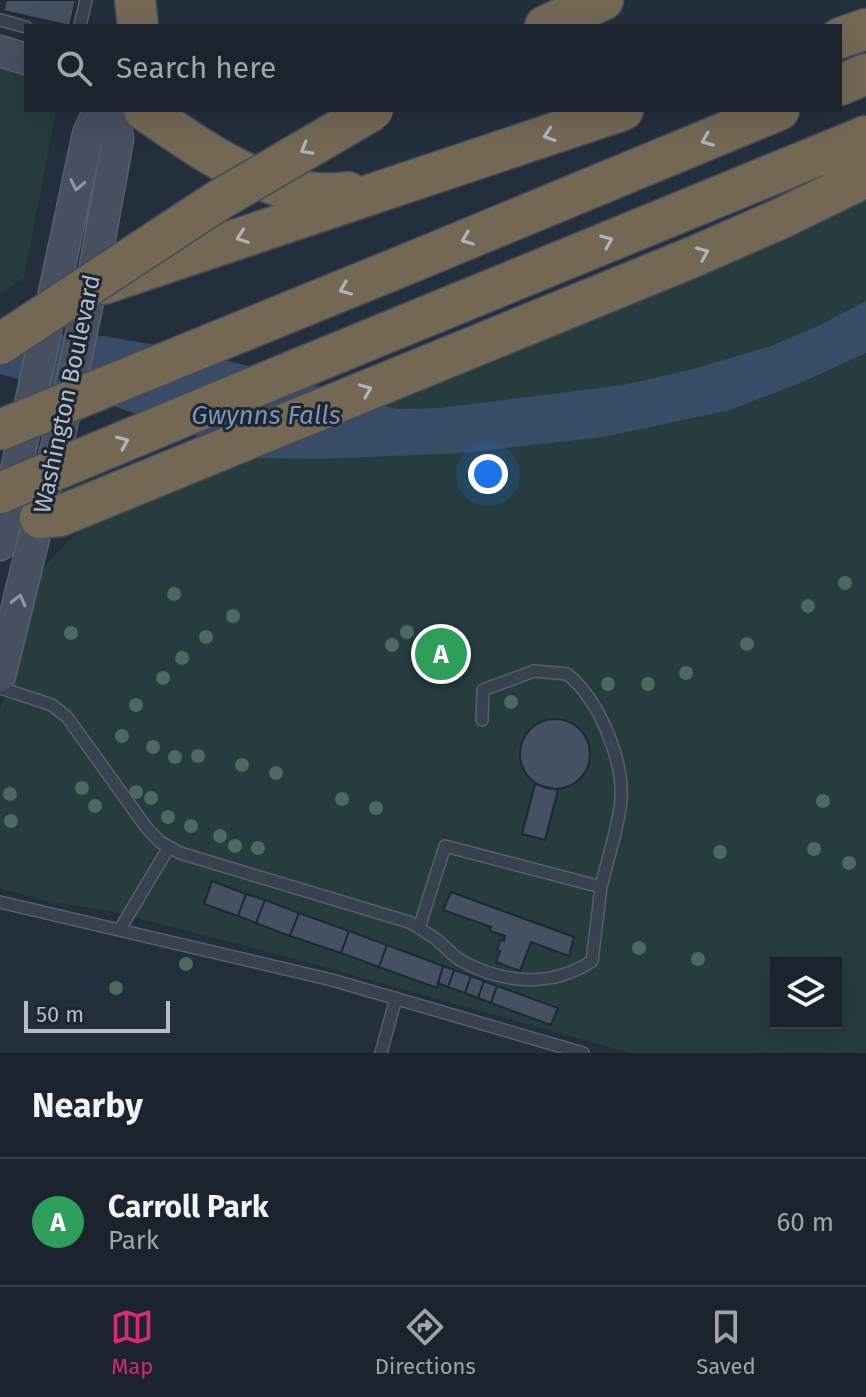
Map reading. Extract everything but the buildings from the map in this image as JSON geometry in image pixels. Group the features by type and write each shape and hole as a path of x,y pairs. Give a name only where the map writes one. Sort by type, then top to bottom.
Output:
{"highway":[{"path":"135,0 138,24"},
{"path":"549,24 603,0"},
{"path":"842,37 866,29"},
{"path":"842,84 866,74"},
{"path":"149,112 182,126 251,176 297,190 337,194 395,186"},
{"path":"0,344 219,200 370,112"},
{"path":"70,302 395,186 617,112"},
{"path":"12,428 774,112"},
{"path":"16,508 535,270 866,136"},
{"path":"16,508 60,516 737,238 866,177"}],"main road":[{"path":"122,24 128,0"},
{"path":"0,51 24,58"},
{"name":"Washington Boulevard","path":"0,545 16,508 62,424 70,302 88,134 98,112"},
{"name":"Washington Boulevard","path":"0,676 16,508 12,428 70,302 118,139 113,112"}],"lane":[{"path":"80,24 86,0"},
{"path":"0,20 24,26"},
{"path":"0,688 52,705 67,717 146,827 160,842 180,853 409,922 459,959 513,979 543,981 573,973 592,961 601,887 621,806 614,753 591,698 567,674 534,671 483,690 482,720"},
{"path":"419,928 445,846 601,887"},
{"path":"120,929 169,847"},
{"path":"0,902 332,980 583,1053"},
{"path":"381,1053 396,998"}],"green space":[{"path":"0,60 24,66 24,112 56,112 24,278 0,294"},
{"path":"866,200 866,1053 630,1053 303,961 106,910 49,902 0,888 0,710 32,599 45,566 75,535 112,514 749,255"}],"water":[{"name":"Gwynns Falls","path":"866,301 866,353 730,410 603,437 462,453 320,459 259,458 111,405 0,374 0,327 49,334 104,336 161,346 241,364 396,409 439,408 623,385 690,370 771,346"}],"place":[{"name":"Carroll Park","path":"441,654"}]}
